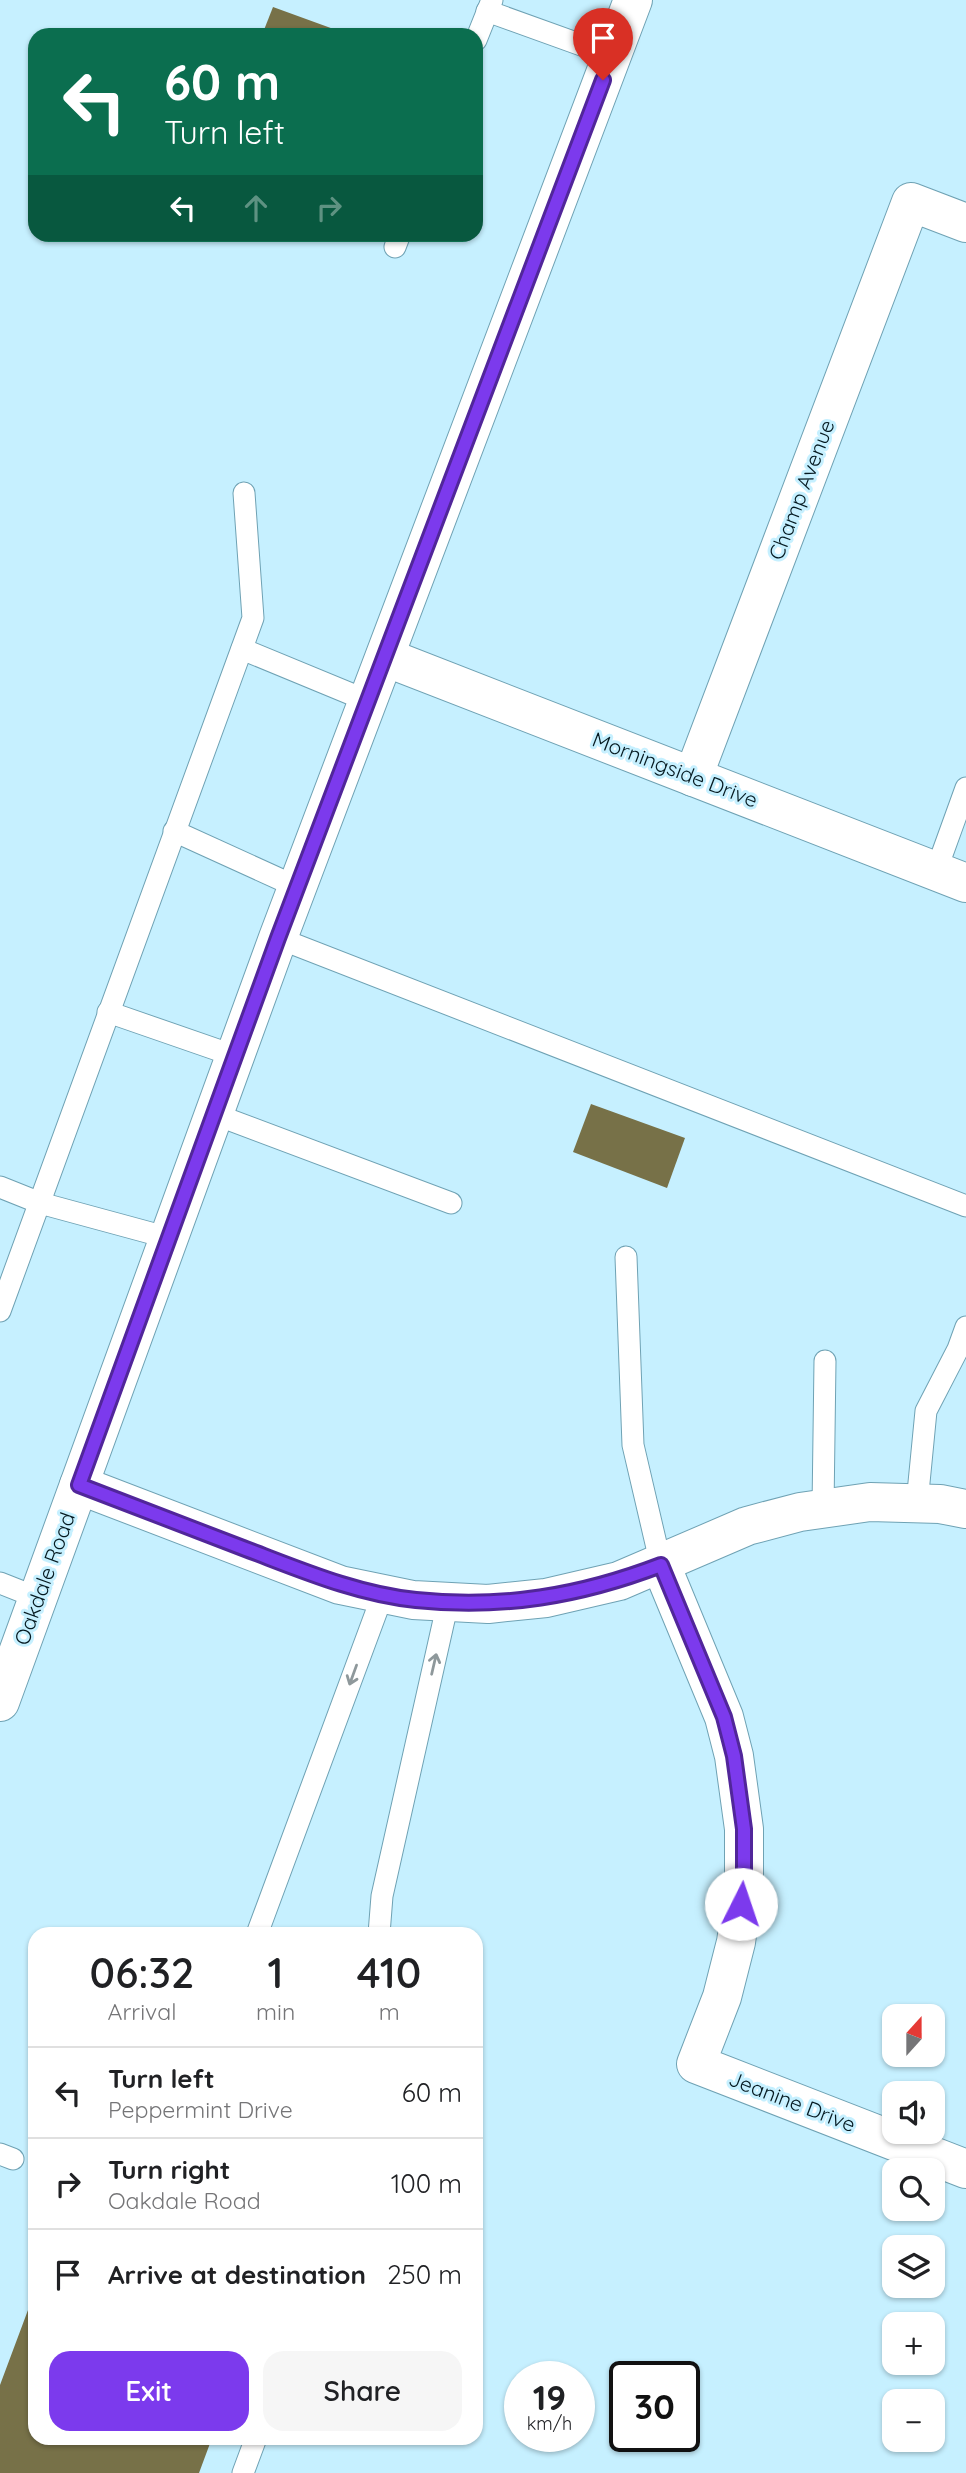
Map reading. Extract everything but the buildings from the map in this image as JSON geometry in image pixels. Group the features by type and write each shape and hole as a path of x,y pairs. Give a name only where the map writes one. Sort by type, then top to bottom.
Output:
{"street":[{"name":"Oakdale Road","path":"0,1702 278,938 633,0"},
{"name":"Champ Avenue","path":"693,777 911,202 966,223"},
{"name":"Morningside Drive","path":"385,657 951,877"},
{"path":"79,1485 340,1585 413,1600 488,1604 546,1598 619,1581 747,1527 800,1512 870,1502 966,1508"},
{"name":"Jeanine Drive","path":"661,1565 724,1717 734,1756 744,1829 744,1886 736,1942 722,1997 696,2064 966,2169"}],"lane":[{"path":"481,28 489,6 612,56"},
{"path":"0,1311 253,618 244,493"},
{"path":"242,649 368,701"},
{"path":"951,877 966,789"},
{"path":"174,831 297,887"},
{"path":"278,938 966,1206"},
{"path":"108,1012 235,1056"},
{"path":"214,1115 451,1203"},
{"path":"0,1187 40,1203 169,1238"},
{"path":"626,1257 633,1445 661,1565"},
{"path":"917,1503 926,1411 958,1349 966,1327"},
{"path":"823,1508 825,1361"},
{"path":"0,1583 38,1598"},
{"path":"260,1927 383,1594"},
{"path":"380,1927 382,1896 448,1602"},
{"path":"243,2473 253,2445"}],"route":[{"path":"603,80 278,938 79,1485 340,1585 413,1600 488,1604 546,1598 619,1581 661,1565 724,1717 734,1756 744,1829 744,1886 741,1904"}]}
